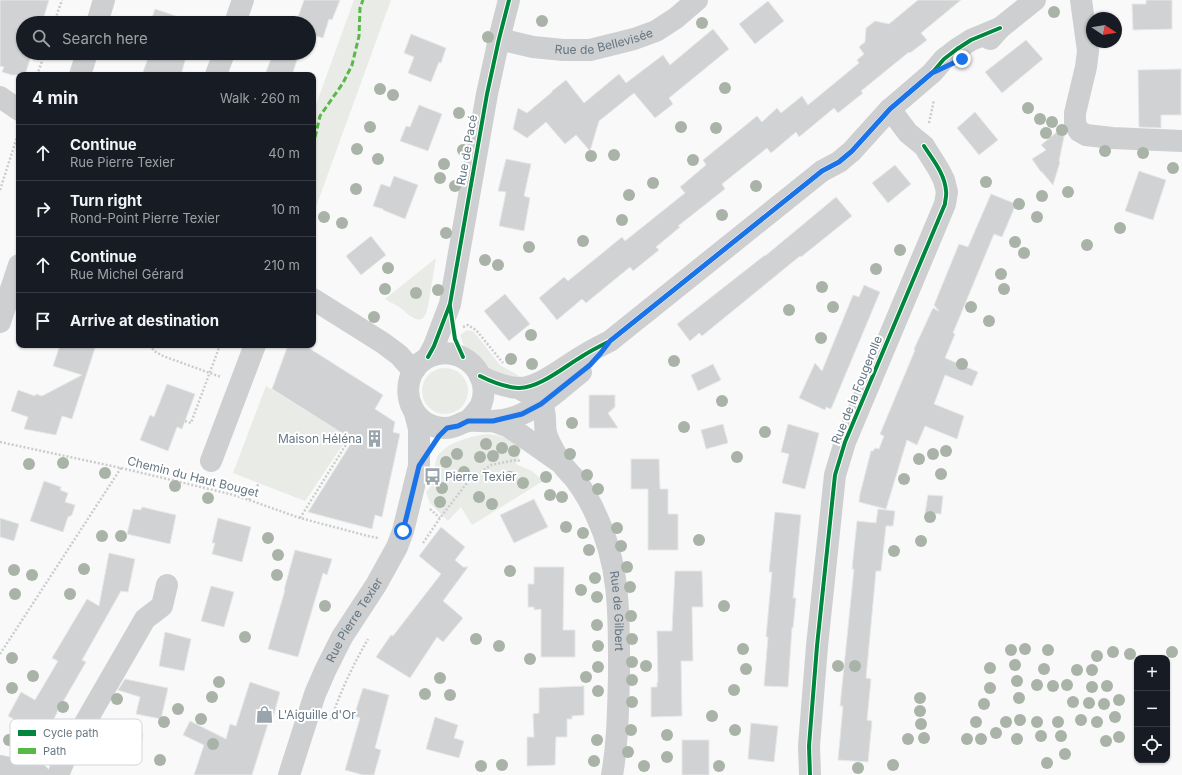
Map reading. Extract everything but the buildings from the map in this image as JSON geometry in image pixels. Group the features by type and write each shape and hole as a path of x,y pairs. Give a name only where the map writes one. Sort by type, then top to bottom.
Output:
{"street":[{"path":"99,16 104,0"},
{"path":"237,16 243,0"},
{"name":"Rue de Pacé","path":"450,304 487,94 509,0"},
{"name":"Rue de Bellevisée","path":"499,39 533,47 563,50 590,50 634,40 656,31 676,18 697,0"},
{"path":"468,421 493,421 522,414 541,404 590,365 610,341 822,171 839,162 852,151 896,103 932,73 977,50 1000,28 1035,0"},
{"path":"1081,0 1088,51 1086,67 1075,113 1075,124 1079,131 1086,135 1099,137 1182,141"},
{"path":"81,72 85,60"},
{"path":"217,72 221,60"},
{"path":"0,98 16,108"},
{"name":"Rue de la Fougerolle","path":"810,775 809,746 817,646 835,475 845,442 945,204 946,192 944,180 924,146 908,133 896,103"},
{"path":"0,322 16,274"},
{"path":"316,301 383,343 399,355 408,365 421,363 436,354 445,353 463,357 476,368 483,386 483,396 480,406 475,414 468,421 458,426 438,428 429,425 415,413 408,396 408,387 410,378 421,363 434,346 450,304"},
{"path":"450,304 454,334 463,357"},
{"path":"480,376 504,386 519,388 528,387 537,384 595,348 610,341"},
{"path":"211,461 254,348"},
{"path":"519,388 535,398 541,404"},
{"name":"Rue de Gilbert","path":"541,404 547,435 560,462"},
{"name":"Rue Pierre Texier","path":"289,775 315,694 325,671 342,637 376,585 397,546 403,531 419,466 419,429 415,413"},
{"name":"Rue de Gilbert","path":"493,421 509,427 560,462 575,479 596,515 611,554 616,579 619,645 616,755 612,775"},
{"name":"Rue Pierre Texier","path":"419,466 439,436 447,428"},
{"path":"88,719 146,619 162,606 167,585"},
{"path":"58,775 62,765"},
{"path":"0,766 38,775"}],"path":[{"path":"56,16 62,0"},
{"path":"38,72 42,60"},
{"path":"0,190 16,140"},
{"path":"152,348 154,351 163,356 240,384"},
{"path":"185,421 191,423 219,348"},
{"path":"300,518 347,443"},
{"path":"0,654 122,468"},
{"path":"249,500 259,483"},
{"path":"420,547 440,518"}],"shaded area":[{"path":"354,0 391,0 316,207 316,105"},
{"path":"436,258 428,306 424,317 418,320 385,299"},
{"path":"467,330 474,332 500,365 521,377 521,381 500,379 464,346 460,335"},
{"path":"445,368 458,372 464,378 468,391 464,404 458,410 445,414 432,410 426,404 422,391 426,378 432,372"},
{"path":"266,386 348,437 305,501 233,473"},
{"path":"487,434 506,438 522,448 516,464 532,471 543,481 472,525 461,507 448,521 430,503 426,492 432,484 436,460 444,449 458,441"}],"marked path":[{"path":"316,133 320,116 343,83 352,65 359,36 360,8 363,0"}],"cycle path":[{"path":"428,357 434,346 450,304 487,94 509,0"},
{"path":"480,376 503,385 518,388 534,385 610,341 822,171 839,162 852,151 890,109 932,73 944,59 971,40 1000,28"},
{"path":"810,775 809,746 817,646 835,475 845,442 945,204 946,193 943,179 938,167 924,146"},
{"path":"450,306 455,339 463,357"}],"place":[{"name":"Maison Héléna","path":"375,439"},
{"name":"Pierre Texier","path":"432,477"},
{"name":"L'Aiguille d'Or","path":"265,715"}],"route":[{"path":"403,531 419,466 439,436 447,428 458,426 468,421 493,421 508,418 522,414 541,404 590,365 610,341 822,171 839,162 852,151 890,109 913,88 932,73 962,59"}]}
